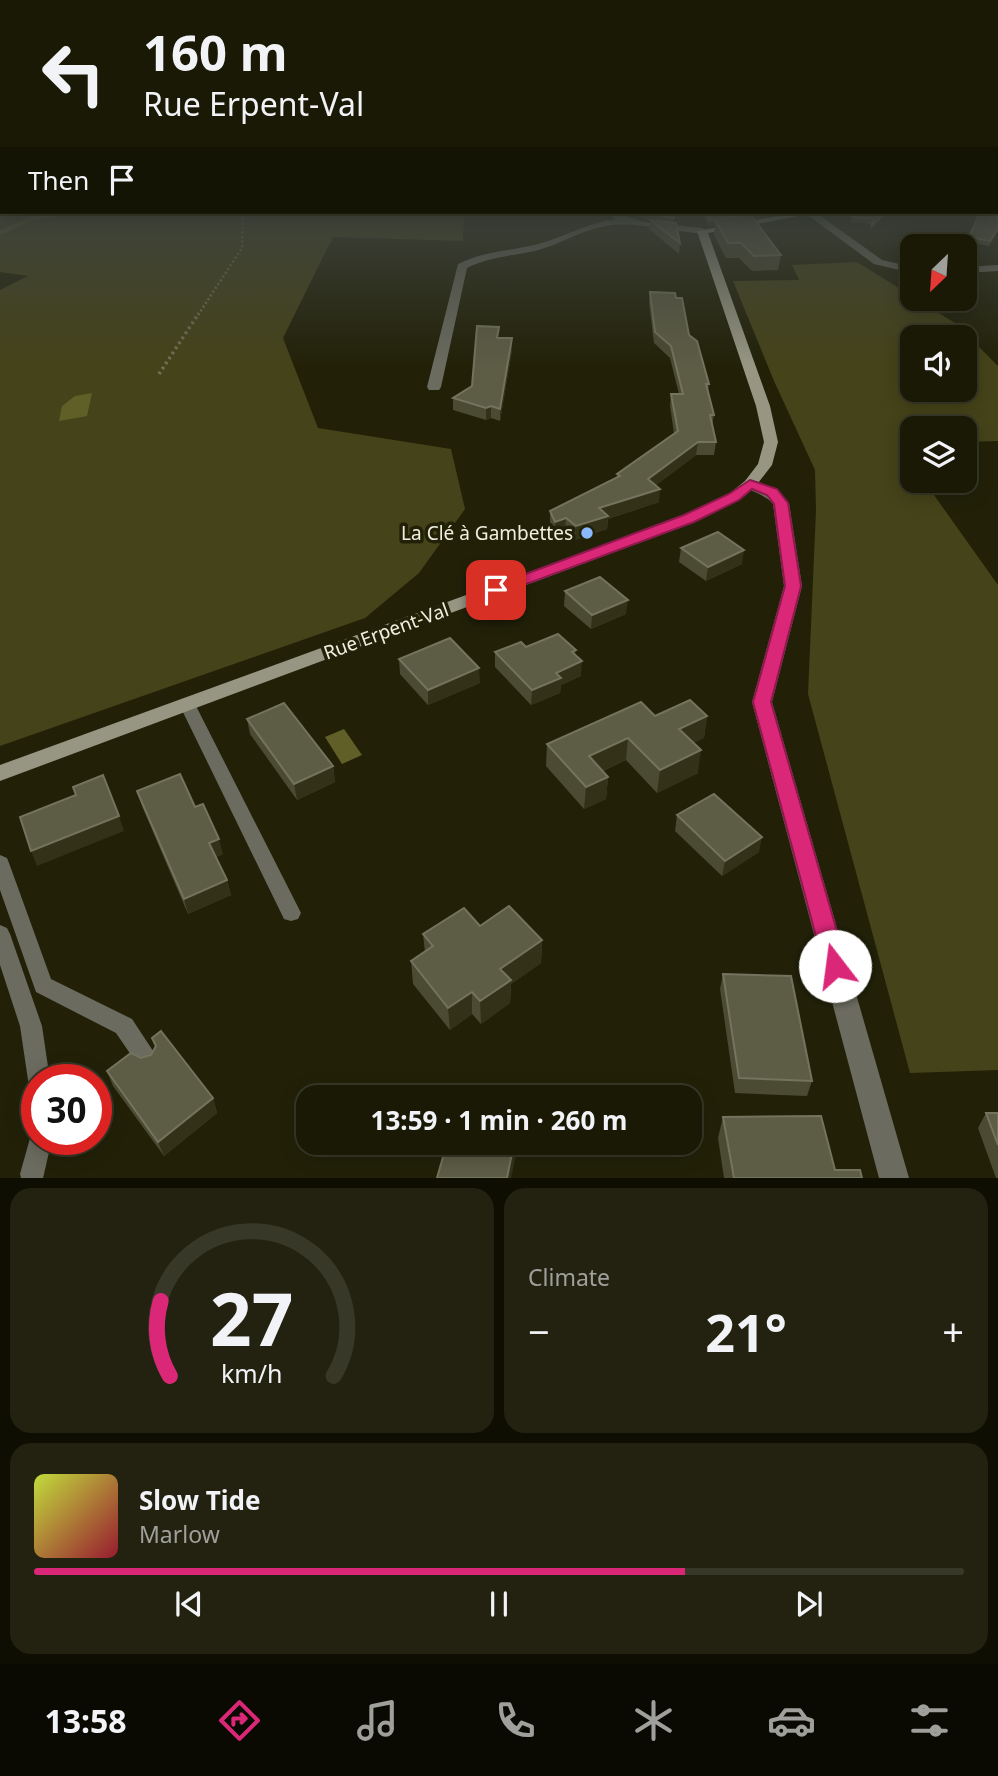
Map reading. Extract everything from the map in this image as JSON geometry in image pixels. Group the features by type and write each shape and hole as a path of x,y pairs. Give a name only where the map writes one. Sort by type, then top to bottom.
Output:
{"street":[{"path":"434,387 462,266 487,256"},
{"name":"Rue Erpent-Val","path":"0,773 689,519 726,502 750,484 765,465 771,442 763,406 711,256"},
{"path":"870,256 878,262 900,267"},
{"path":"977,269 998,268"},
{"path":"750,484 772,492 781,503 793,586 762,702 894,1178"}],"lane":[{"path":"187,704 291,913"},
{"path":"0,863 43,985 124,1026 148,1060"},
{"path":"0,934 31,1026 37,1064"},
{"path":"32,1174 36,1155"}],"path":[{"path":"159,374 237,256"}],"shaded area":[{"path":"0,256 324,256 283,338 318,428 451,449 465,509 419,573 365,618 0,746 0,290 28,276 0,272"},
{"path":"857,262 900,289 900,312 937,312 957,325 900,325 900,402 977,402 977,345 998,366 998,441 977,442 977,416 900,416 899,445 900,493 933,493 998,585 998,1070 910,1073 808,694 816,510 815,470 774,381 733,281 799,280 792,265"},
{"path":"92,393 87,416 59,421 62,406 75,396"},
{"path":"344,729 362,755 342,764 325,737"}],"building":[{"path":"650,292 675,293 676,298 682,298 689,335 697,341 709,384 706,384 714,415 710,415 716,442 698,442 648,479 660,489 599,508 608,516 576,526 566,518 555,522 550,511 620,476 617,474 678,431 671,394 683,394 671,346 655,332"},
{"path":"477,326 499,327 497,338 512,338 500,409 491,406 486,408 453,398 472,386"},
{"path":"718,532 744,550 708,567 681,548"},
{"path":"600,577 628,600 592,615 565,591"},
{"path":"558,634 576,650 572,652 582,661 556,673 561,678 532,690 495,652 521,642 526,647"},
{"path":"450,638 479,668 428,690 399,659"},
{"path":"690,700 707,716 679,729 701,750 660,770 628,738 589,756 608,777 586,787 547,744 641,702 655,716"},
{"path":"284,703 333,766 294,784 247,719"},
{"path":"180,774 195,807 203,804 219,839 209,843 227,880 184,899 137,791"},
{"path":"103,775 119,816 31,851 20,817 76,795 73,787"},
{"path":"714,794 762,837 725,861 677,815"},
{"path":"509,906 542,940 500,969 511,980 480,1001 472,992 448,1008 411,961 433,946 423,934 464,908 480,926"},
{"path":"723,974 791,976 812,1081 739,1078"},
{"path":"161,1031 213,1098 158,1142 112,1078 112,1067 131,1053 141,1058 151,1055 156,1046 152,1038"},
{"path":"986,1113 998,1113 998,1145"},
{"path":"821,1116 835,1170 860,1170 862,1178 734,1178 723,1117"},
{"path":"444,1155 512,1155 507,1178 437,1178"}],"place":[{"name":"La Clé à Gambettes","path":"587,533"}],"route":[{"path":"496,590 689,519 734,497 750,484 772,492 781,503 793,586 762,702 835,966"}]}
